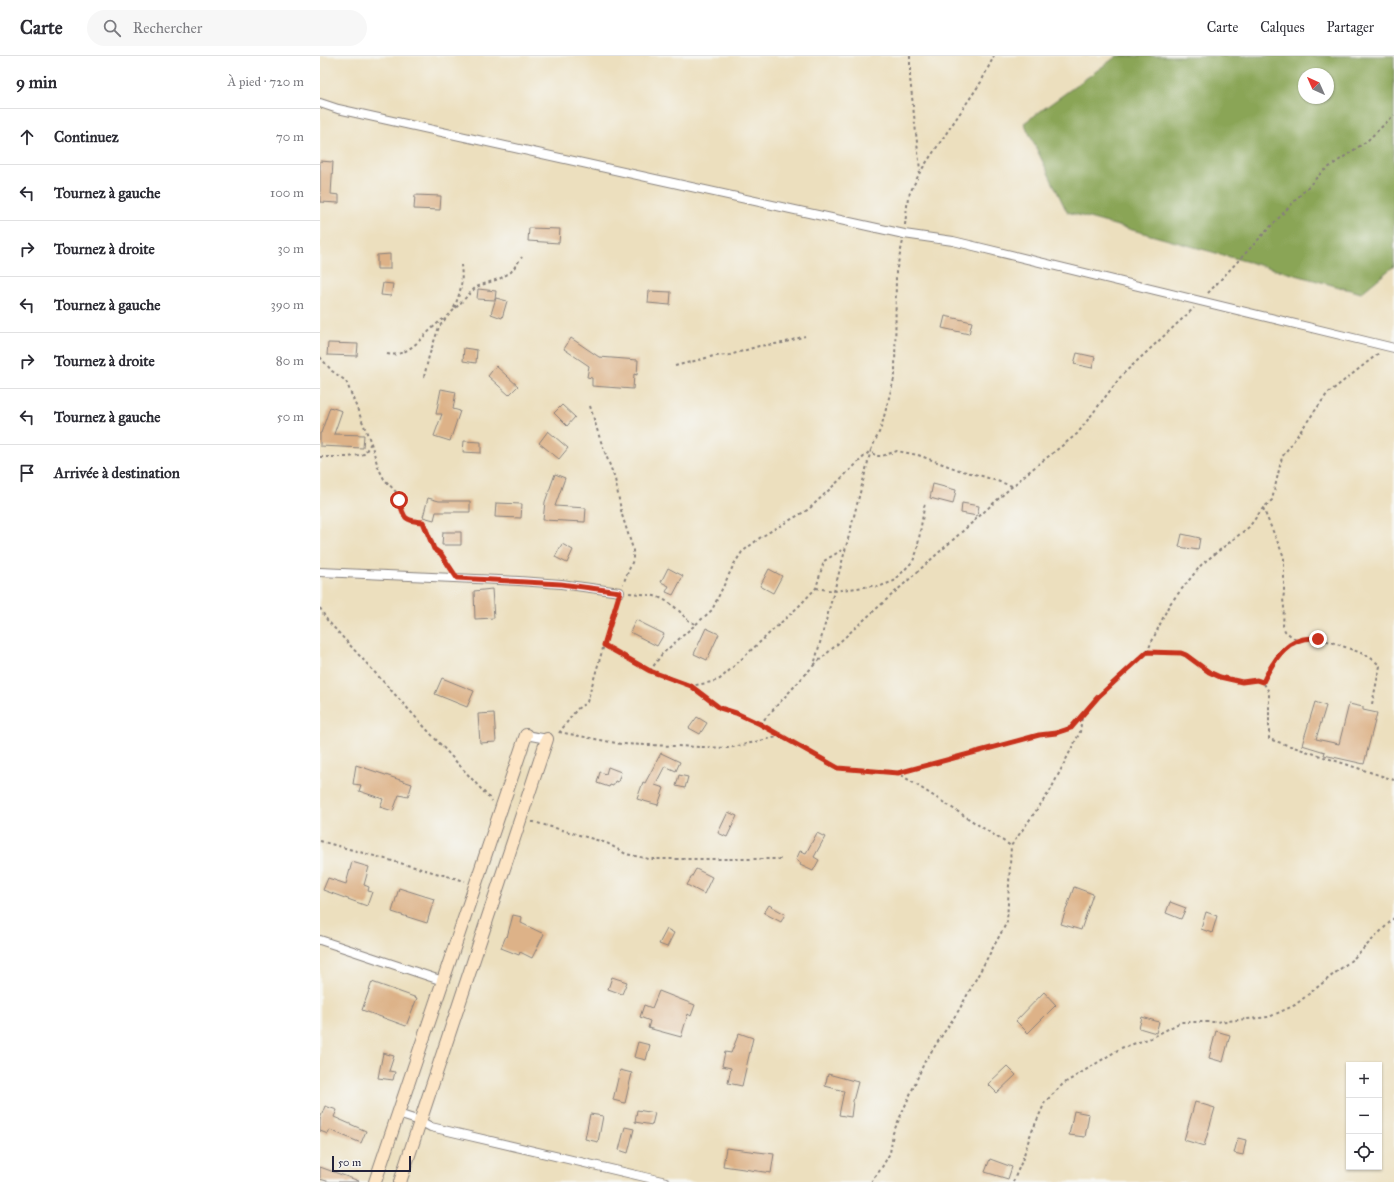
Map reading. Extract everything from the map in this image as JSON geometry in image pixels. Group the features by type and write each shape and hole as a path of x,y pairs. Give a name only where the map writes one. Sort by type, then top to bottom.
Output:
{"street":[{"path":"320,103 338,109 904,234 953,241 1390,347"},
{"path":"320,572 561,584 620,592"},
{"path":"375,1182 526,735 547,738 400,1182"},
{"path":"320,940 443,981"},
{"path":"398,1114 420,1121 431,1127 666,1182"}],"path":[{"path":"910,56 910,78 920,172"},
{"path":"814,665 846,547 870,450 881,428 895,375 896,272 904,234 908,197 920,172 980,82 994,56"},
{"path":"760,724 814,665 1012,486 1077,434 1122,375 1200,302 1322,172 1367,141 1394,115"},
{"path":"424,377 428,356 439,328 446,318 476,287 501,278 511,272 522,257"},
{"path":"454,309 463,280 461,265"},
{"path":"387,354 392,356 403,353 446,318"},
{"path":"675,366 714,356 730,354 758,346 783,343 805,336"},
{"path":"604,645 650,671 691,686 720,708 736,713 760,724 838,768 898,773 1039,735 1056,733 1071,728 1098,697 1147,652 1169,605 1202,564 1249,527 1263,508 1272,500 1282,457 1327,394 1390,347"},
{"path":"320,357 332,371 346,381 371,443 378,468 384,479 397,493 404,515 409,521 423,522 434,549 441,554 457,578"},
{"path":"547,738 559,732 577,709 587,702 620,592 633,560 633,549 622,516 615,479 600,439 590,406"},
{"path":"320,457 348,457 364,454 371,443"},
{"path":"870,450 875,456 882,456 897,451 918,455 953,468 1012,486"},
{"path":"650,671 662,654 712,610 734,564 742,552 761,537 809,509 870,450"},
{"path":"816,588 834,591 872,586 878,587 894,581 913,561 917,551 924,502"},
{"path":"1263,508 1284,557 1283,626 1285,631 1296,640"},
{"path":"691,686 720,679 799,606 816,588 824,561 846,547"},
{"path":"620,592 657,595 673,606 686,619 696,624"},
{"path":"320,608 327,620 501,809"},
{"path":"1263,682 1270,667 1281,652 1296,640 1311,638 1326,641 1367,655 1380,666 1372,704"},
{"path":"1147,652 1181,653 1209,672 1220,677 1242,682 1257,680 1263,682 1269,692 1269,739 1394,780"},
{"path":"871,1182 881,1169 890,1153 893,1133 924,1061 959,1010 1007,922 1011,846 1050,791 1080,732 1082,716"},
{"path":"559,732 621,744 729,748 781,736"},
{"path":"898,773 1011,846"},
{"path":"518,824 534,822 607,843 626,854 650,858 783,859"},
{"path":"320,841 476,884"},
{"path":"1013,1182 1030,1136 1045,1102 1063,1084 1121,1048 1151,1038 1182,1022 1216,1022 1270,1017 1295,1005 1354,958 1394,918"}],"green space":[{"path":"1117,56 1394,56 1394,266 1361,293 1067,212 1024,123"}],"building":[{"path":"320,161 333,162 331,194 339,195 339,203 320,202"},
{"path":"415,195 441,196 440,210 414,209"},
{"path":"529,228 560,229 559,243 528,241"},
{"path":"390,254 390,269 377,269 377,255"},
{"path":"383,283 393,284 391,296 381,295"},
{"path":"478,289 496,291 495,300 477,299"},
{"path":"649,291 671,292 670,305 648,303"},
{"path":"496,298 507,301 502,318 491,314"},
{"path":"945,316 972,322 969,334 942,328"},
{"path":"571,338 599,357 638,360 637,375 634,374 633,389 592,386 592,378 587,377 589,366 564,349"},
{"path":"328,343 358,344 357,356 327,355"},
{"path":"464,348 477,350 476,363 463,361"},
{"path":"1077,353 1095,357 1092,368 1074,364"},
{"path":"496,366 518,386 509,395 488,376"},
{"path":"441,389 456,392 453,409 460,411 450,441 434,436 442,414 436,414"},
{"path":"562,405 575,417 567,426 554,413"},
{"path":"330,407 342,411 334,434 364,435 363,448 320,446 320,433"},
{"path":"548,431 568,448 559,459 539,443"},
{"path":"464,441 481,442 481,453 463,452"},
{"path":"555,474 565,478 555,506 586,508 585,522 543,520 545,502"},
{"path":"933,484 956,490 953,504 930,498"},
{"path":"428,498 439,501 470,501 470,512 436,512 434,520 423,517"},
{"path":"496,503 522,504 521,518 495,517"},
{"path":"962,503 979,506 977,516 961,513"},
{"path":"443,532 461,532 461,545 442,545"},
{"path":"1182,534 1200,538 1198,550 1179,547"},
{"path":"562,544 573,550 567,563 555,557"},
{"path":"668,568 683,576 673,595 666,592 669,586 661,582"},
{"path":"769,569 782,576 773,593 760,586"},
{"path":"492,589 494,618 475,619 474,591"},
{"path":"636,620 664,634 657,646 630,632"},
{"path":"706,628 719,634 707,660 694,654"},
{"path":"442,678 474,691 467,707 435,694"},
{"path":"1315,702 1326,706 1316,739 1339,744 1349,704 1363,707 1363,710 1377,713 1364,764 1324,755 1325,752 1302,745"},
{"path":"494,713 496,742 480,743 478,714"},
{"path":"697,717 707,723 700,734 689,728"},
{"path":"661,753 680,762 676,771 665,766 655,785 664,788 658,805 637,799 643,782 645,783"},
{"path":"356,765 412,784 408,797 399,795 393,811 380,807 383,799 359,791 361,785 353,784"},
{"path":"608,767 621,772 618,782 615,781 613,786 610,785 609,787 597,783 600,772 606,774"},
{"path":"679,775 688,777 685,788 676,786"},
{"path":"728,812 737,816 727,837 718,833"},
{"path":"817,833 825,837 814,857 819,860 813,871 800,865 801,863 796,860 800,851 806,853"},
{"path":"352,862 369,867 364,885 369,887 368,891 372,892 367,906 323,890 328,878 346,884"},
{"path":"696,869 712,877 704,894 687,885"},
{"path":"1074,887 1093,894 1081,930 1061,924"},
{"path":"399,888 434,899 427,923 392,912"},
{"path":"1170,902 1186,908 1181,919 1166,913"},
{"path":"769,905 785,914 781,922 764,913"},
{"path":"1206,912 1217,916 1212,933 1201,929"},
{"path":"513,915 522,917 521,923 544,934 532,958 520,952 519,955 501,948 506,936 507,937"},
{"path":"667,929 674,933 667,947 659,944"},
{"path":"612,977 627,982 622,994 608,989"},
{"path":"372,982 417,998 406,1026 362,1010"},
{"path":"659,991 695,1005 691,1016 688,1014 681,1037 648,1028 650,1021 640,1017 644,1005 652,1008"},
{"path":"1044,992 1056,1005 1028,1033 1016,1021"},
{"path":"1142,1017 1159,1022 1156,1033 1139,1028"},
{"path":"1216,1031 1230,1035 1223,1062 1209,1058"},
{"path":"739,1033 753,1038 742,1086 728,1083 731,1068 722,1066 725,1052 731,1053"},
{"path":"638,1042 650,1045 646,1060 634,1057"},
{"path":"383,1053 394,1056 389,1071 395,1072 393,1080 378,1078"},
{"path":"1007,1066 1016,1075 997,1093 988,1084"},
{"path":"620,1070 632,1073 625,1103 613,1100"},
{"path":"828,1074 858,1082 851,1117 839,1115 844,1091 825,1086"},
{"path":"1195,1102 1215,1108 1204,1146 1184,1140"},
{"path":"325,1106 337,1110 334,1117 366,1131 361,1143 330,1130 328,1134 320,1131 320,1119"},
{"path":"637,1110 655,1113 652,1125 635,1122"},
{"path":"1074,1111 1089,1114 1085,1137 1069,1135"},
{"path":"590,1114 603,1116 598,1142 585,1139"},
{"path":"625,1127 634,1129 628,1153 619,1150"},
{"path":"1238,1138 1246,1140 1243,1155 1234,1153"},
{"path":"726,1148 774,1154 771,1173 723,1166"},
{"path":"990,1159 1012,1167 1008,1179 985,1172"},
{"path":"320,1167 359,1182 330,1182 320,1179"}],"route":[{"path":"399,500 404,515 409,521 423,522 434,549 441,554 457,578 561,584 620,592 604,645 650,671 691,686 720,708 736,713 760,724 838,768 898,773 1039,735 1056,733 1071,728 1098,697 1147,652 1181,653 1209,672 1220,677 1242,682 1257,680 1263,682 1270,667 1286,647 1296,640 1311,638 1318,639"}]}
